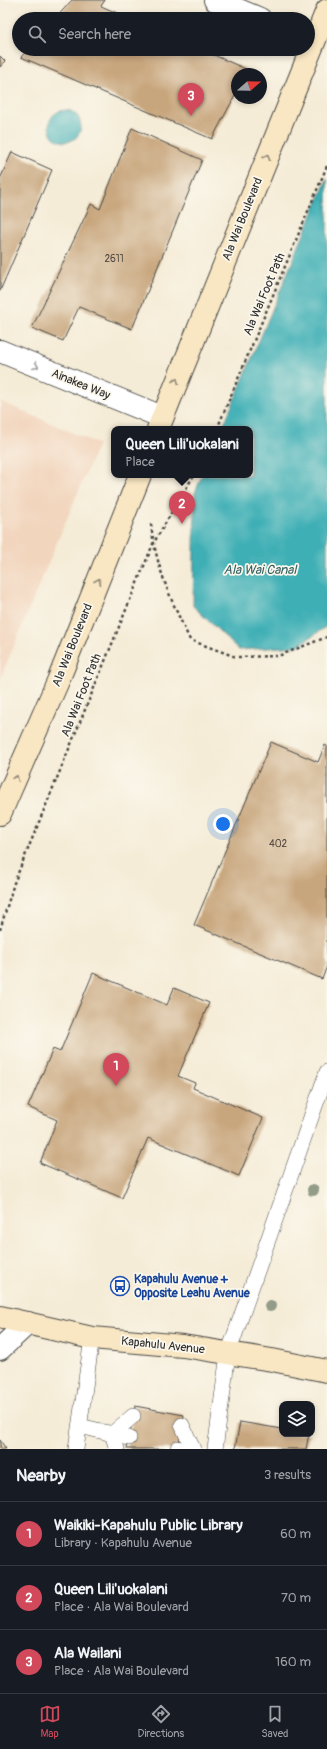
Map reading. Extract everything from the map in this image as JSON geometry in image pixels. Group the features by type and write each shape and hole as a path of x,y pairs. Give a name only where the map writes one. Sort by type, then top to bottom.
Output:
{"main road":[{"name":"Ala Wai Boulevard","path":"315,32 327,10"},
{"name":"Ala Wai Boulevard","path":"160,423 305,56"},
{"name":"Ala Wai Boulevard","path":"0,814 58,681 139,478"},
{"name":"Kapahulu Avenue","path":"0,1317 28,1322 92,1338 182,1346 272,1360 327,1371"}],"street":[{"path":"215,0 243,12"},
{"name":"Ainakea Way","path":"0,351 160,423"},
{"path":"0,1349 28,1322"}],"lane":[{"path":"215,1449 228,1354 327,1072"},
{"path":"76,1449 92,1338"},
{"path":"112,1434 133,1416"},
{"path":"182,1425 193,1449"},
{"path":"80,1426 129,1438"},
{"path":"112,1434 117,1449"}],"path":[{"name":"Ala Wai Foot Path","path":"218,426 327,166"},
{"name":"Ala Wai Foot Path","path":"0,930 14,883 153,544 192,478"},
{"path":"151,521 153,544 164,584 190,640 236,657 278,656 327,637"}],"shaded area":[{"path":"0,401 98,444 0,679"}],"water":[{"path":"62,110 68,110 78,117 81,126 80,132 74,139 68,142 62,142 52,135 49,129 49,123 56,113"},
{"name":"Ala Wai Canal","path":"327,179 327,626 298,646 239,650 193,606 195,493 201,478 253,478 253,426 223,426"}],"building":[{"path":"72,0 105,0 101,6 115,12 61,12"},
{"path":"0,56 5,61 0,67"},
{"path":"216,56 243,68 231,68 231,103 212,139 21,57"},
{"path":"132,128 202,160 132,329 79,307 63,341 32,328 91,204 100,209"},
{"path":"12,152 52,170 0,291 0,179"},
{"path":"271,742 318,762 325,745 327,746 327,966 322,979 194,925"},
{"path":"93,973 167,1005 174,988 209,1003 178,1076 195,1083 193,1088 263,1118 239,1176 148,1138 122,1198 40,1163 57,1120 28,1107 53,1049 60,1052"},
{"path":"135,1406 184,1415 178,1449 127,1449"},
{"path":"240,1422 279,1428 279,1437 308,1437 306,1449 235,1449"},
{"path":"0,1440 6,1449 0,1449"}],"place":[{"name":"Ala Wailani","path":"191,116"},
{"name":"Queen Lili'uokalani","path":"182,524"},
{"name":"Waikiki-Kapahulu Public Library","path":"116,1086"},
{"name":"Kapahulu Avenue + Opposite Leahu Avenue","path":"120,1286"}]}
